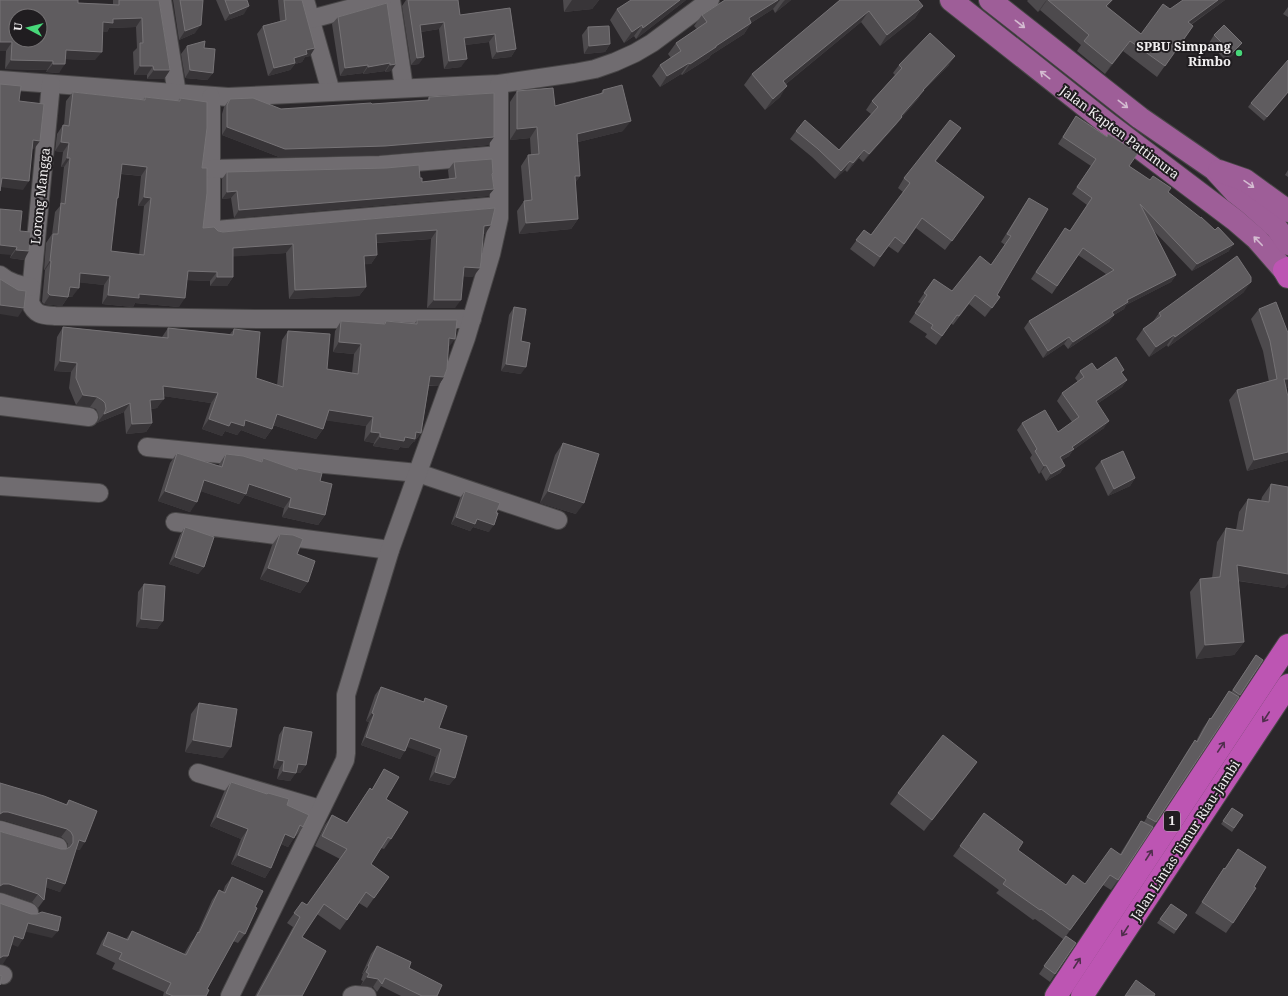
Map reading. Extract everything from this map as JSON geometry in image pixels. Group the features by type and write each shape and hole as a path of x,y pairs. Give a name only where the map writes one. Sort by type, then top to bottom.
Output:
{"highway":[{"name":"Jalan Lintas Timur Riau-Jambi","path":"1056,996 1288,645"},
{"name":"Jalan Lintas Timur Riau-Jambi","path":"1082,996 1288,685"},
{"path":"1185,802 1202,814"}],"main road":[{"name":"Jalan Kapten Pattimura","path":"990,0 1140,118 1214,169 1235,192 1276,227 1288,244"},
{"name":"Jalan Kapten Pattimura","path":"958,2 1108,124 1235,220 1257,239 1287,272"},
{"path":"1214,169 1245,180 1288,211"}],"street":[{"path":"162,0 177,94"},
{"path":"305,0 331,92"},
{"path":"311,19 382,0"},
{"path":"391,0 404,88"},
{"path":"0,80 228,97 499,84 574,74 615,62 652,43 710,0"},
{"name":"Lorong Mangga","path":"51,84 30,302 32,309 36,313 55,316 256,319 472,319"},
{"path":"230,996 345,760 346,695 390,550 466,338 491,254 499,218 499,84"},
{"path":"211,96 211,224 214,229 218,230 498,206"},
{"path":"211,169 380,165 499,155"},
{"path":"0,275 4,279 11,282 31,287"},
{"path":"0,406 89,416"},
{"path":"146,447 418,473 558,520"},
{"path":"0,486 99,493"},
{"path":"175,522 390,550"},
{"path":"198,773 320,810"},
{"path":"0,830 58,847"},
{"path":"0,902 29,912"},
{"path":"352,996 367,996"}],"building":[{"path":"0,0 78,0 78,3 119,5 119,0 159,0 170,70 154,70 153,66 140,66 140,43 143,43 142,18 113,19 113,23 103,22 102,52 66,50 65,64 53,64 53,61 11,60 12,48 48,48 48,8 8,8 8,42 0,42"},
{"path":"180,0 203,0 201,25 185,31"},
{"path":"225,0 247,0 249,6 230,14"},
{"path":"284,0 302,0 315,48 306,50 307,54 294,58 295,63 274,68 263,26 286,20"},
{"path":"408,0 458,0 460,15 510,8 516,49 497,52 495,34 464,38 467,59 449,61 444,22 420,25 424,57 417,58"},
{"path":"631,0 680,0 643,28 642,25 632,32 617,9"},
{"path":"725,0 778,0 749,18 751,23 716,47 690,64 689,63 667,76 660,65 681,51 676,43 707,22 702,15"},
{"path":"840,0 918,0 923,6 887,35 869,11 783,81 787,86 773,99 752,74"},
{"path":"1048,0 1112,0 1106,6 1141,34 1163,4 1170,9 1183,0 1218,0 1188,22 1193,26 1165,66 1130,41 1112,64 1084,41 1089,35"},
{"path":"387,3 396,64 390,65 390,63 368,67 368,65 345,68 338,17"},
{"path":"1224,25 1242,43 1232,53 1214,35"},
{"path":"609,26 610,44 589,46 588,27"},
{"path":"930,33 955,56 923,90 901,116 902,117 869,154 864,150 853,163 850,161 841,171 796,131 805,120 839,150 878,107 872,101 902,68 899,65"},
{"path":"205,41 204,48 215,49 213,73 190,70 187,46"},
{"path":"1288,60 1288,92 1267,117 1251,103"},
{"path":"0,84 21,86 19,101 44,104 40,141 33,140 29,181 2,178 0,191"},
{"path":"622,85 631,121 577,134 580,176 575,176 578,219 526,223 524,201 532,200 528,155 539,154 537,127 517,129 517,91 553,88 555,106 603,93 603,90"},
{"path":"73,92 145,100 145,97 180,101 180,98 207,102 207,128 202,168 207,168 207,193 203,228 214,227 218,231 223,232 495,208 491,225 484,226 480,268 464,267 461,300 434,300 437,230 376,234 377,255 364,256 366,287 295,290 293,244 233,248 233,277 217,277 217,272 188,271 185,298 139,294 139,298 108,295 110,276 80,273 79,288 70,287 68,297 50,295 48,293 53,234 58,234 61,203 65,204 70,158 67,158 69,143 61,142 63,125 69,126","holes":["122,164 147,167 144,197 151,198 144,255 111,251"]},
{"path":"494,93 494,137 385,146 285,149 227,127 227,105 230,99 253,98 281,109 429,100 429,97"},
{"path":"1076,116 1107,137 1108,134 1138,153 1129,166 1150,180 1153,176 1171,188 1168,192 1201,217 1215,230 1218,227 1234,244 1197,264 1140,204 1176,275 1127,300 1128,302 1112,312 1114,315 1073,342 1069,337 1048,351 1029,321 1114,270 1083,248 1057,286 1036,272 1065,228 1070,231 1092,198 1077,187 1096,159 1063,137"},
{"path":"950,120 961,128 935,161 984,197 952,241 922,218 904,244 895,237 880,257 856,240 864,230 871,235 910,183 904,178"},
{"path":"492,159 494,189 239,210 237,191 227,192 227,172 386,168 419,165 420,178 422,178 422,182 456,178 454,162"},
{"path":"1029,198 1048,209 997,295 1000,297 992,308 975,295 959,316 957,315 942,336 931,328 933,325 915,313 927,295 924,293 934,279 952,291 980,256 991,265 1011,236 1007,234"},
{"path":"0,209 22,211 20,231 31,232 29,251 16,250 17,247 0,245"},
{"path":"1237,256 1251,277 1251,282 1175,337 1174,335 1156,347 1143,329 1161,316 1159,313"},
{"path":"0,279 18,290 26,291 24,308 0,305"},
{"path":"1276,302 1288,333 1288,379 1284,379 1288,397 1288,452 1254,460 1237,390 1277,379 1270,341 1259,309"},
{"path":"514,307 526,309 521,341 530,343 526,367 506,364"},
{"path":"417,320 457,320 455,339 449,338 447,369 444,377 430,376 421,433 416,432 415,439 405,437 404,441 380,437 380,433 371,432 373,417 329,410 323,429 277,414 272,429 245,420 244,426 231,422 229,426 209,419 218,393 163,386 164,399 150,400 152,423 132,424 130,403 104,414 106,409 105,403 102,400 97,397 83,395 76,378 77,363 60,361 63,327 168,338 168,328 233,335 234,329 260,332 256,378 283,387 288,331 330,334 327,369 358,374 361,344 339,342 341,321 385,324 386,321 417,324"},
{"path":"1116,357 1124,370 1121,372 1127,380 1096,401 1109,421 1072,447 1074,449 1060,457 1065,466 1051,474 1035,451 1037,449 1022,423 1045,410 1058,432 1079,417 1062,393 1084,377 1080,371 1092,363 1097,370"},
{"path":"563,443 599,454 584,503 548,491"},
{"path":"1123,451 1135,478 1114,489 1101,461"},
{"path":"177,453 222,467 226,454 243,456 262,462 263,458 297,470 298,468 322,473 320,481 332,484 325,515 289,507 291,498 249,484 246,494 204,480 197,502 165,491"},
{"path":"1271,484 1288,487 1288,574 1237,565 1244,642 1205,645 1200,579 1220,577 1226,528 1243,531 1248,499 1269,502"},
{"path":"465,491 500,503 496,513 498,513 494,525 477,519 475,524 456,517"},
{"path":"185,527 214,537 204,567 175,557"},
{"path":"280,534 293,535 303,539 297,554 315,561 308,582 268,568"},
{"path":"144,584 165,586 163,621 141,619"},
{"path":"1256,655 1263,660 1240,695 1233,690"},
{"path":"381,687 424,702 425,698 447,706 439,728 467,736 455,778 435,772 441,749 410,738 405,751 366,737"},
{"path":"1229,691 1239,697 1156,822 1147,817 1195,740 1197,742 1210,718 1211,719"},
{"path":"199,703 237,709 231,747 193,740"},
{"path":"284,727 312,732 306,765 298,764 296,773 283,771 284,761 278,760"},
{"path":"943,735 977,762 932,820 898,793"},
{"path":"384,769 399,777 386,799 408,812 391,839 388,837 371,864 389,877 374,898 366,892 347,920 324,904 302,937 326,951 302,996 257,996 300,917 294,913 302,902 307,905 347,849 322,836 332,815 347,823 370,788 372,790"},
{"path":"231,782 267,794 289,799 287,805 309,815 303,827 300,825 294,838 285,834 271,868 238,855 248,829 217,817"},
{"path":"0,783 44,796 67,805 69,800 97,811 85,842 79,840 65,884 47,878 44,900 38,894 9,884 3,884 0,886 0,831 61,849 70,847 73,843 73,836 67,829 8,812 3,812 0,814"},
{"path":"1232,808 1243,815 1234,828 1223,821"},
{"path":"984,813 1023,842 1018,850 1066,885 1073,875 1085,884 1111,848 1121,855 1141,821 1153,827 1118,880 1110,875 1070,930 1003,884 1006,880 960,846"},
{"path":"1238,849 1266,867 1254,887 1256,888 1233,923 1202,902"},
{"path":"232,877 263,891 255,907 257,908 245,934 239,931 207,989 209,990 206,996 173,996 166,993 171,983 119,959 122,953 103,945 108,932 128,940 132,931 186,955 198,932 199,933 219,890 225,893"},
{"path":"0,903 31,914 42,912 61,917 58,931 28,923 23,939 14,936 8,956 3,956 0,958"},
{"path":"1171,904 1187,915 1176,930 1160,919"},
{"path":"1066,936 1076,943 1055,974 1044,966"},
{"path":"377,946 411,962 409,968 442,985 437,996 422,996 385,978 382,984 378,979 367,977 369,974 366,972"},
{"path":"1136,980 1155,994 1154,996 1125,996"}],"place":[{"name":"SPBU Simpang Rimbo","path":"1239,53"}]}
